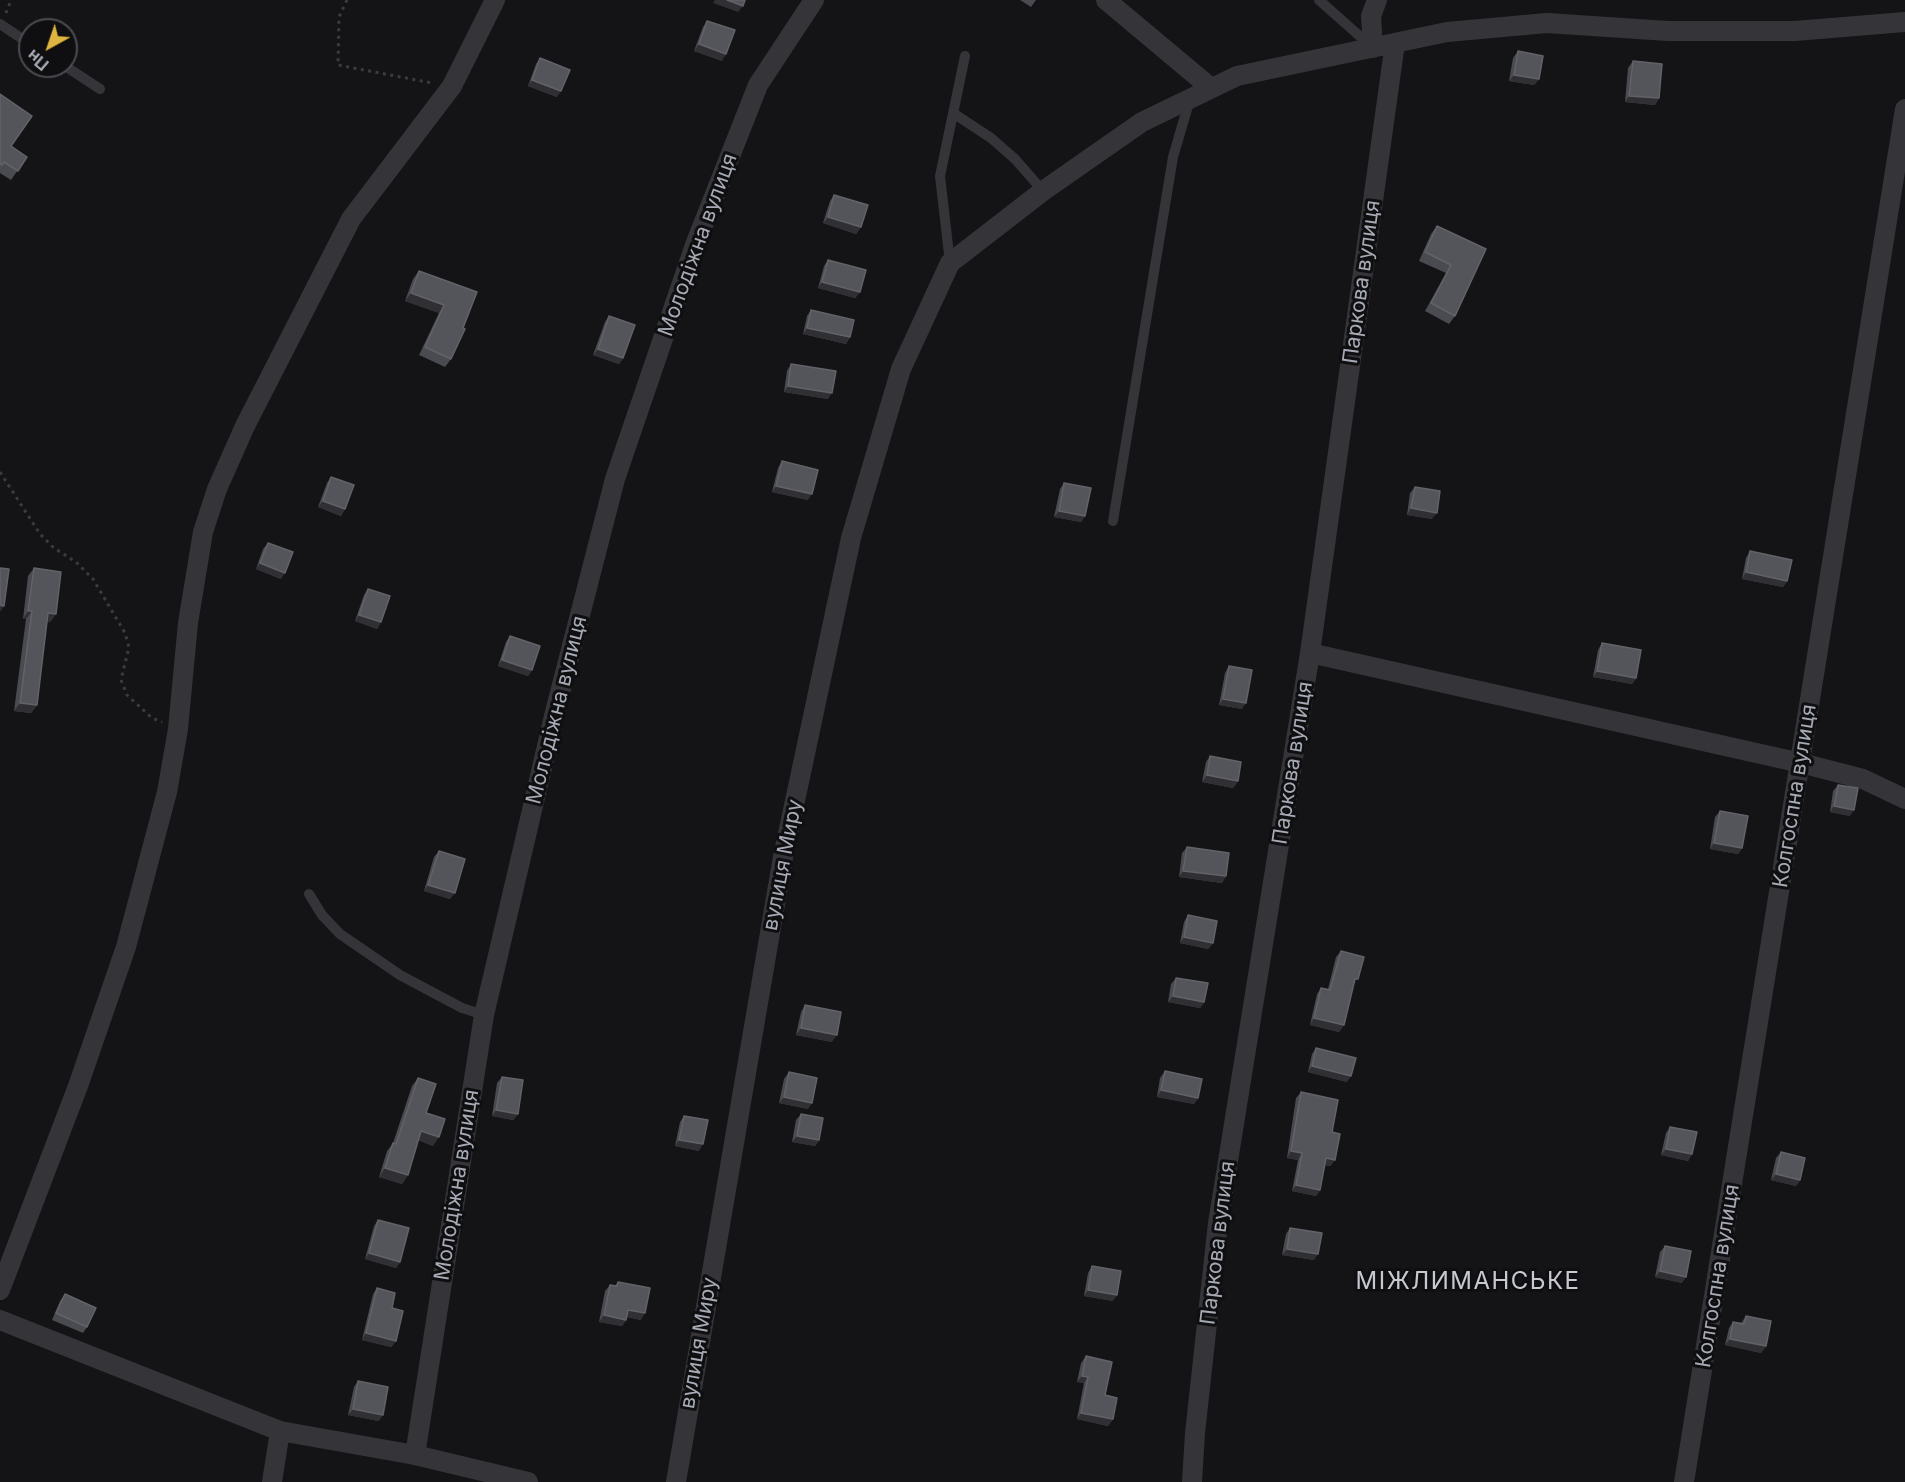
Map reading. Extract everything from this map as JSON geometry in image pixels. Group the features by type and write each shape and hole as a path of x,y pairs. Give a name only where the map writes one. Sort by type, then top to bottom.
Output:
{"street":[{"path":"0,1290 78,1086 126,947 167,792 178,729 188,623 201,543 217,489 245,426 351,219 452,86 495,0"},
{"name":"Молодіжна вулиця","path":"415,1455 484,1015 553,719 615,479 695,245 758,85 814,0"},
{"path":"1106,0 1211,88"},
{"path":"1372,48 1371,16 1377,0"},
{"path":"950,263 1043,191 1142,122 1237,76 1447,32 1547,23 1668,31 1795,31 1905,22"},
{"name":"Паркова вулиця","path":"1192,1482 1195,1433 1218,1223 1310,653 1395,43"},
{"name":"Колгоспна вулиця","path":"1684,1482 1905,109"},
{"name":"вулиця Миру","path":"676,1482 783,857 851,538 901,369 950,263"},
{"path":"1310,653 1801,763 1863,779 1905,799"},
{"path":"0,1320 280,1431 415,1455 528,1482"},
{"path":"272,1482 280,1431"}],"lane":[{"path":"1319,0 1372,48"},
{"path":"0,24 18,36"},
{"path":"950,263 940,176 965,56"},
{"path":"78,75 100,89"},
{"path":"1113,521 1173,157 1190,98"},
{"path":"953,113 991,138 1015,159 1043,191"},
{"path":"309,894 322,915 340,934 400,975 462,1008 484,1015"}],"path":[{"path":"348,0 339,17 338,65 452,86"},
{"path":"0,472 40,534 54,548 76,562 93,579 125,633 129,647 121,680 127,695 152,718 178,729"}],"building":[{"path":"727,0 745,0 743,6"},
{"path":"707,21 735,30 726,54 699,44"},
{"path":"1518,51 1543,56 1539,79 1514,75"},
{"path":"540,58 570,70 561,91 532,80"},
{"path":"1633,61 1662,64 1659,98 1629,96"},
{"path":"0,94 32,116 11,146 27,157 18,171 4,162 0,164"},
{"path":"834,195 868,205 861,227 828,217"},
{"path":"1437,226 1486,249 1455,316 1431,303 1451,265 1425,252"},
{"path":"828,260 866,270 860,292 822,282"},
{"path":"419,271 477,292 463,328 465,329 451,359 425,347 444,305 411,293"},
{"path":"811,310 854,320 850,337 807,328"},
{"path":"609,316 635,325 623,358 598,349"},
{"path":"791,364 836,371 832,393 788,386"},
{"path":"782,461 818,470 812,494 776,486"},
{"path":"331,477 354,485 345,509 323,501"},
{"path":"1064,483 1091,488 1085,516 1059,511"},
{"path":"1415,487 1440,491 1437,513 1411,508"},
{"path":"268,543 293,552 285,573 260,563"},
{"path":"1750,551 1792,560 1787,581 1746,572"},
{"path":"0,568 9,569 4,606 0,605"},
{"path":"34,568 61,572 56,614 48,613 37,705 20,703 32,611 28,611"},
{"path":"368,589 390,596 381,622 359,615"},
{"path":"510,636 540,646 532,670 502,660"},
{"path":"1602,643 1641,650 1636,678 1597,671"},
{"path":"1229,666 1252,670 1246,703 1223,699"},
{"path":"1210,756 1241,762 1238,781 1207,775"},
{"path":"1838,785 1858,788 1854,810 1834,806"},
{"path":"1720,811 1748,816 1742,848 1714,843"},
{"path":"1187,847 1229,853 1226,876 1183,871"},
{"path":"439,851 465,859 455,893 428,885"},
{"path":"1188,915 1217,921 1213,943 1184,937"},
{"path":"1341,951 1364,957 1358,979 1355,979 1344,1025 1314,1018 1321,988 1330,990"},
{"path":"1176,978 1208,983 1204,1002 1173,996"},
{"path":"805,1005 841,1012 837,1035 801,1028"},
{"path":"1316,1048 1356,1058 1351,1076 1312,1066"},
{"path":"1165,1071 1202,1079 1198,1098 1161,1090"},
{"path":"789,1072 817,1078 812,1103 784,1097"},
{"path":"502,1077 523,1080 518,1114 496,1110"},
{"path":"418,1078 436,1084 426,1113 445,1119 439,1137 421,1131 408,1175 385,1168 393,1143 396,1144"},
{"path":"1301,1092 1338,1100 1332,1132 1340,1134 1335,1160 1326,1158 1320,1190 1296,1185 1302,1153 1291,1151"},
{"path":"801,1114 823,1118 819,1140 797,1136"},
{"path":"684,1116 708,1120 703,1144 679,1140"},
{"path":"1670,1127 1697,1132 1692,1154 1666,1149"},
{"path":"1781,1152 1805,1158 1800,1180 1776,1174"},
{"path":"378,1220 409,1228 400,1262 369,1253"},
{"path":"1290,1228 1322,1233 1318,1254 1287,1249"},
{"path":"1665,1246 1691,1251 1686,1277 1660,1271"},
{"path":"1092,1266 1121,1271 1117,1295 1088,1290"},
{"path":"618,1282 650,1288 645,1313 628,1310 626,1320 604,1315 610,1285 617,1286"},
{"path":"377,1288 395,1293 392,1308 403,1311 396,1341 366,1333"},
{"path":"65,1294 96,1308 87,1327 56,1313"},
{"path":"1746,1316 1771,1321 1766,1346 1730,1339 1733,1322 1744,1324"},
{"path":"1086,1356 1112,1362 1105,1395 1117,1398 1113,1419 1081,1413 1088,1377 1082,1376"},
{"path":"358,1381 388,1387 383,1415 353,1409"}],"district":[{"name":"МІЖЛИМАНСЬКЕ","path":"1468,1282"}]}
